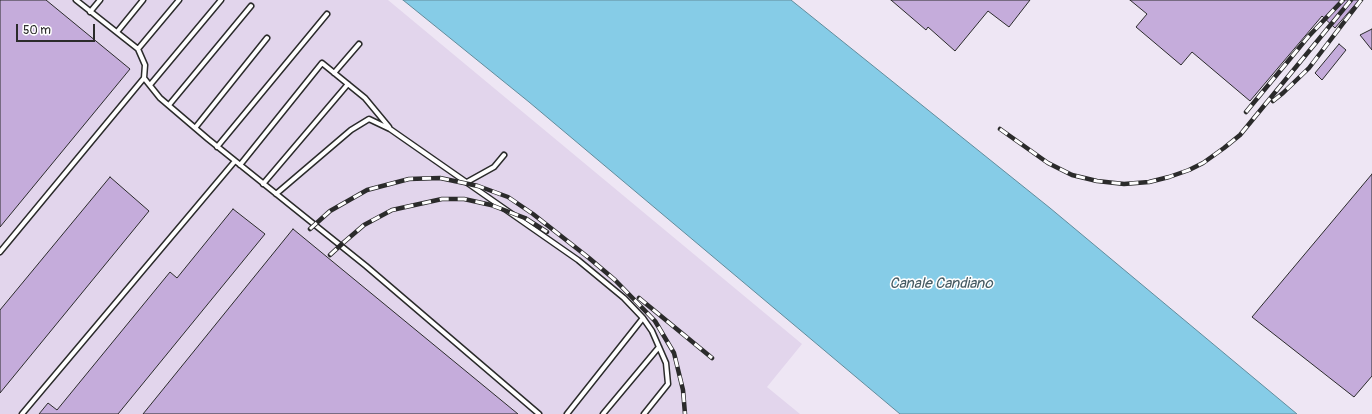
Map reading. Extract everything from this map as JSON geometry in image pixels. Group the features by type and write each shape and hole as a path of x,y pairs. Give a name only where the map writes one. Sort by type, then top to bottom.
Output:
{"lane":[{"path":"0,252 144,78 145,65 138,49 76,0"},
{"path":"90,12 100,0"},
{"path":"116,32 142,0"},
{"path":"138,49 179,0"},
{"path":"150,85 221,0"},
{"path":"169,105 251,6"},
{"path":"218,147 327,14"},
{"path":"195,128 267,38"},
{"path":"334,73 359,44"},
{"path":"240,165 322,63 365,98 390,129"},
{"path":"144,78 160,98 195,128 366,266 539,414"},
{"path":"263,184 348,84"},
{"path":"276,194 351,130 369,119 390,129 578,260 624,298 643,318 652,331 666,363 668,384 644,414"},
{"path":"467,182 494,167 504,155"},
{"path":"22,414 235,161"},
{"path":"567,414 643,318"},
{"path":"603,414 658,347"}],"shaded area":[{"path":"0,0 388,0 802,344 767,387 800,414 0,414"}],"water":[{"name":"Canale Candiano","path":"403,0 791,0 1050,208 1297,414 900,414 529,102"}],"building":[{"path":"0,0 46,0 130,69 0,227"},
{"path":"891,0 1030,0 1009,27 988,11 955,51 928,27 926,30"},
{"path":"1130,0 1359,0 1335,28 1322,16 1250,101 1192,52 1181,65 1136,27 1147,14"},
{"path":"1372,29 1372,50 1360,35"},
{"path":"1339,44 1346,50 1322,80 1315,73"},
{"path":"1372,174 1372,376 1354,397 1252,317"},
{"path":"110,177 149,211 0,393 0,310"},
{"path":"233,209 265,234 118,414 39,414 48,403 57,410 170,272 177,278"},
{"path":"293,229 518,414 143,414"}],"railway":[{"path":"1246,112 1308,37 1343,0"},
{"path":"1000,129 1048,163 1072,175 1097,181 1124,184 1149,182 1189,170 1203,163 1240,135 1351,0"},
{"path":"1273,101 1309,68 1361,0"},
{"path":"310,229 330,211 367,190 409,179 440,178 478,186 508,197 533,214 589,258 615,280 655,321 674,353 683,390 685,414"},
{"path":"330,255 364,225 392,210 442,199 464,199 491,205 525,218 547,232"},
{"path":"639,298 712,358"}]}
